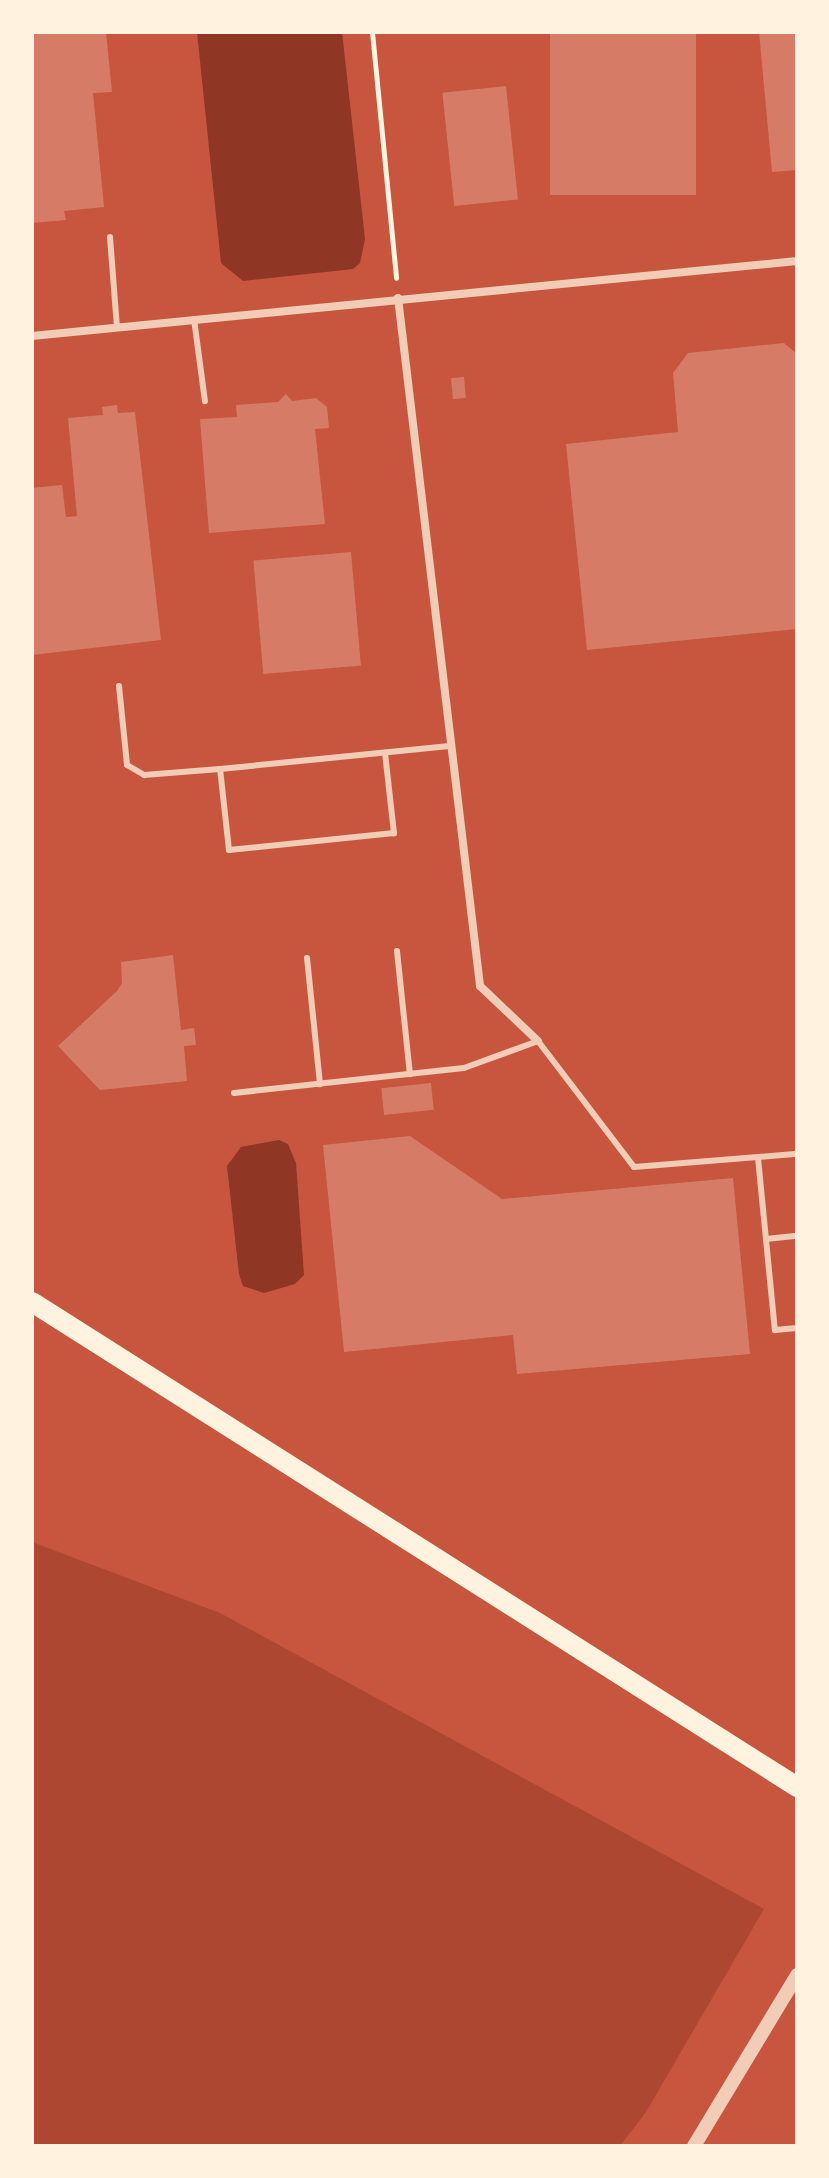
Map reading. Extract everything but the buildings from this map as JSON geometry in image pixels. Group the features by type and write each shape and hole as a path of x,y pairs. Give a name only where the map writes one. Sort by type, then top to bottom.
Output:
{"main road":[{"path":"32,1302 797,1787"}],"street":[{"path":"32,336 797,261"},
{"path":"398,298 480,986 538,1041"},
{"path":"694,2146 797,1975"}],"lane":[{"path":"110,237 117,327"},
{"path":"194,319 205,401"},
{"path":"119,686 127,765 144,775 452,746"},
{"path":"220,769 229,850 394,833 385,753"},
{"path":"397,951 410,1074"},
{"path":"307,958 320,1084"},
{"path":"234,1093 464,1068 538,1041 634,1167 797,1154"},
{"path":"758,1158 775,1330 797,1328"},
{"path":"766,1239 797,1236"}],"path":[{"path":"372,32 398,298"}],"shaded area":[{"path":"197,32 342,32 365,239 360,263 353,269 243,281 221,263"},
{"path":"279,1140 288,1144 296,1163 304,1275 295,1284 264,1293 243,1286 239,1274 227,1166 241,1147"},
{"path":"32,1542 220,1613 764,1909 646,2112 620,2146 32,2146"}]}
